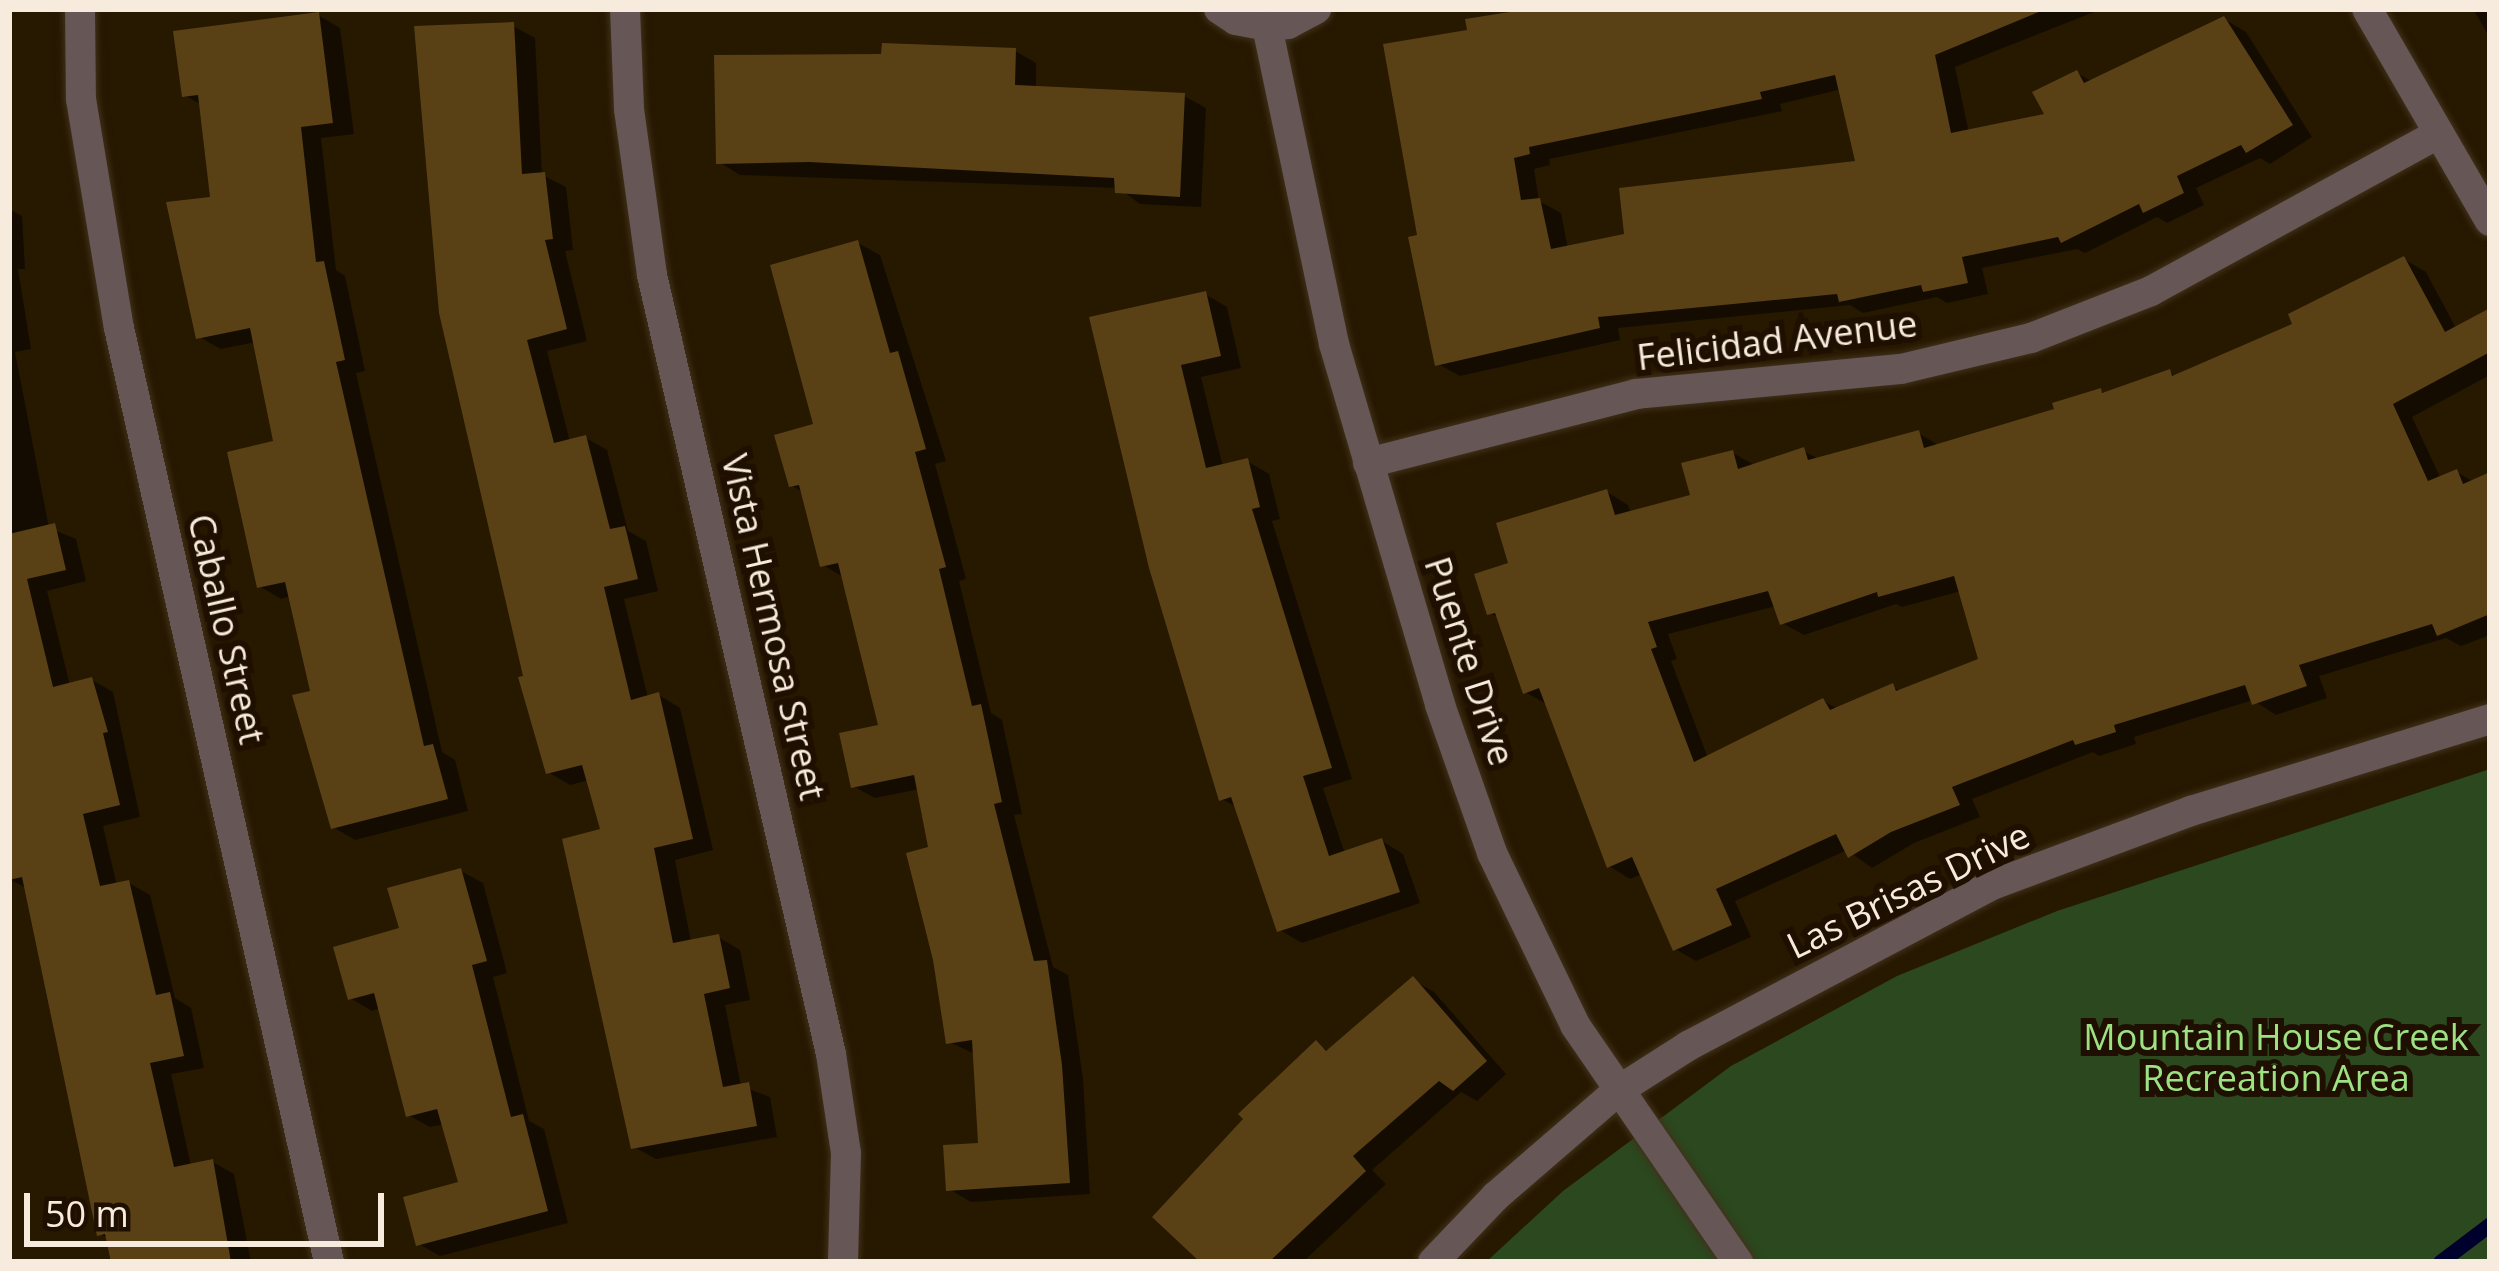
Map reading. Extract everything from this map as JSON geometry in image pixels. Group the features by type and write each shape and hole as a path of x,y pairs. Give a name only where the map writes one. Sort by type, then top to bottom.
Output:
{"street":[{"name":"Caballo Street","path":"80,9 81,99 119,328 329,1262"},
{"name":"Vista Hermosa Street","path":"625,9 629,109 652,275 831,1054 846,1153 842,1262"},
{"path":"1219,9 1236,20 1267,26 1288,24 1316,9"},
{"path":"2367,9 2490,221"},
{"name":"Puente Drive","path":"1267,26 1334,344 1367,463 1492,853 1575,1025 1738,1262"},
{"name":"Felicidad Avenue","path":"1367,463 1636,394 1901,369 2032,338 2151,291 2439,133"},
{"name":"Las Brisas Drive","path":"1432,1262 1496,1196 1618,1090 1688,1046 1992,885 2191,811 2490,719"}],"green space":[{"name":"Mountain House Creek Recreation Area","path":"2490,769 2490,1262 1486,1262 1563,1191 1731,1066 1897,976 2057,911"}],"building":[{"path":"1529,9 2046,9 1935,55 1951,133 2044,114 2032,92 2077,70 2084,83 2224,16 2293,125 2246,153 2241,145 2177,176 2184,193 2143,213 2139,204 2061,243 2058,237 1962,257 1968,283 1923,292 1921,285 1839,302 1837,294 1598,317 1600,328 1435,366 1408,237 1417,235 1383,44 1467,30 1465,19","holes":["1835,75 1855,161 1619,188 1624,234 1551,249 1540,198 1521,200 1514,158 1530,154 1529,147 1762,99 1760,92"]},
{"path":"319,12 333,123 301,127 316,262 324,261 345,360 336,362 424,746 433,744 448,799 331,829 292,695 310,691 285,582 257,588 227,452 273,441 250,328 196,339 166,202 210,197 198,95 182,97 173,31"},
{"path":"514,22 522,174 545,172 553,239 545,240 567,329 527,340 554,443 586,435 610,529 625,526 638,579 604,587 631,700 659,692 693,839 654,848 673,943 719,934 730,988 704,994 723,1087 749,1082 757,1126 631,1149 562,839 600,829 582,765 546,774 518,677 523,676 439,313 414,26"},
{"path":"882,43 1016,48 1015,85 1185,93 1180,197 1115,193 1114,178 809,162 716,164 714,55 881,54"},
{"path":"858,240 890,353 898,351 926,449 915,452 946,567 939,569 972,706 981,704 1002,802 994,804 1034,961 1047,960 1062,1065 1070,1183 946,1191 943,1145 978,1143 972,1040 946,1044 933,960 906,853 928,847 914,775 851,788 839,733 878,725 838,563 820,567 799,485 789,487 774,435 813,424 770,265"},
{"path":"2404,256 2445,332 2490,308 2490,352 2393,404 2428,481 2457,469 2463,484 2490,472 2490,614 2437,636 2432,624 2299,665 2307,686 2252,705 2245,685 2114,725 2116,732 2075,745 2073,740 1952,787 1960,805 1891,832 1848,858 1836,834 1716,889 1732,925 1673,951 1632,857 1607,868 1539,688 1523,694 1495,613 1487,615 1474,574 1508,563 1496,523 1607,489 1615,515 1690,495 1681,463 1733,450 1738,469 1804,447 1808,460 1919,430 1924,448 2054,409 2052,403 2101,388 2102,393 2170,369 2172,376 2292,324 2288,314","holes":["1954,576 1978,659 1896,691 1893,683 1830,710 1823,698 1694,762 1651,649 1657,647 1648,622 1768,591 1780,625 1877,592 1878,597"]},
{"path":"1206,291 1221,356 1181,365 1206,468 1248,458 1260,507 1252,509 1332,768 1303,776 1329,856 1382,838 1400,892 1277,932 1231,797 1219,801 1149,568 1089,317"},
{"path":"55,523 66,570 27,579 53,687 92,677 108,732 103,733 120,805 83,814 100,886 129,880 156,995 170,992 184,1056 150,1063 174,1167 213,1159 231,1262 111,1262 105,1234 97,1236 22,877 9,880 9,534"},
{"path":"461,868 487,961 472,965 511,1117 523,1114 548,1211 416,1246 403,1197 458,1182 437,1109 406,1117 374,993 348,1000 333,947 399,928 387,888"},
{"path":"1413,976 1487,1061 1453,1091 1439,1081 1353,1156 1366,1171 1269,1262 1200,1262 1152,1217 1243,1119 1238,1114 1316,1040 1326,1051"}],"waterway":[{"path":"2440,1262 2490,1224"}]}
